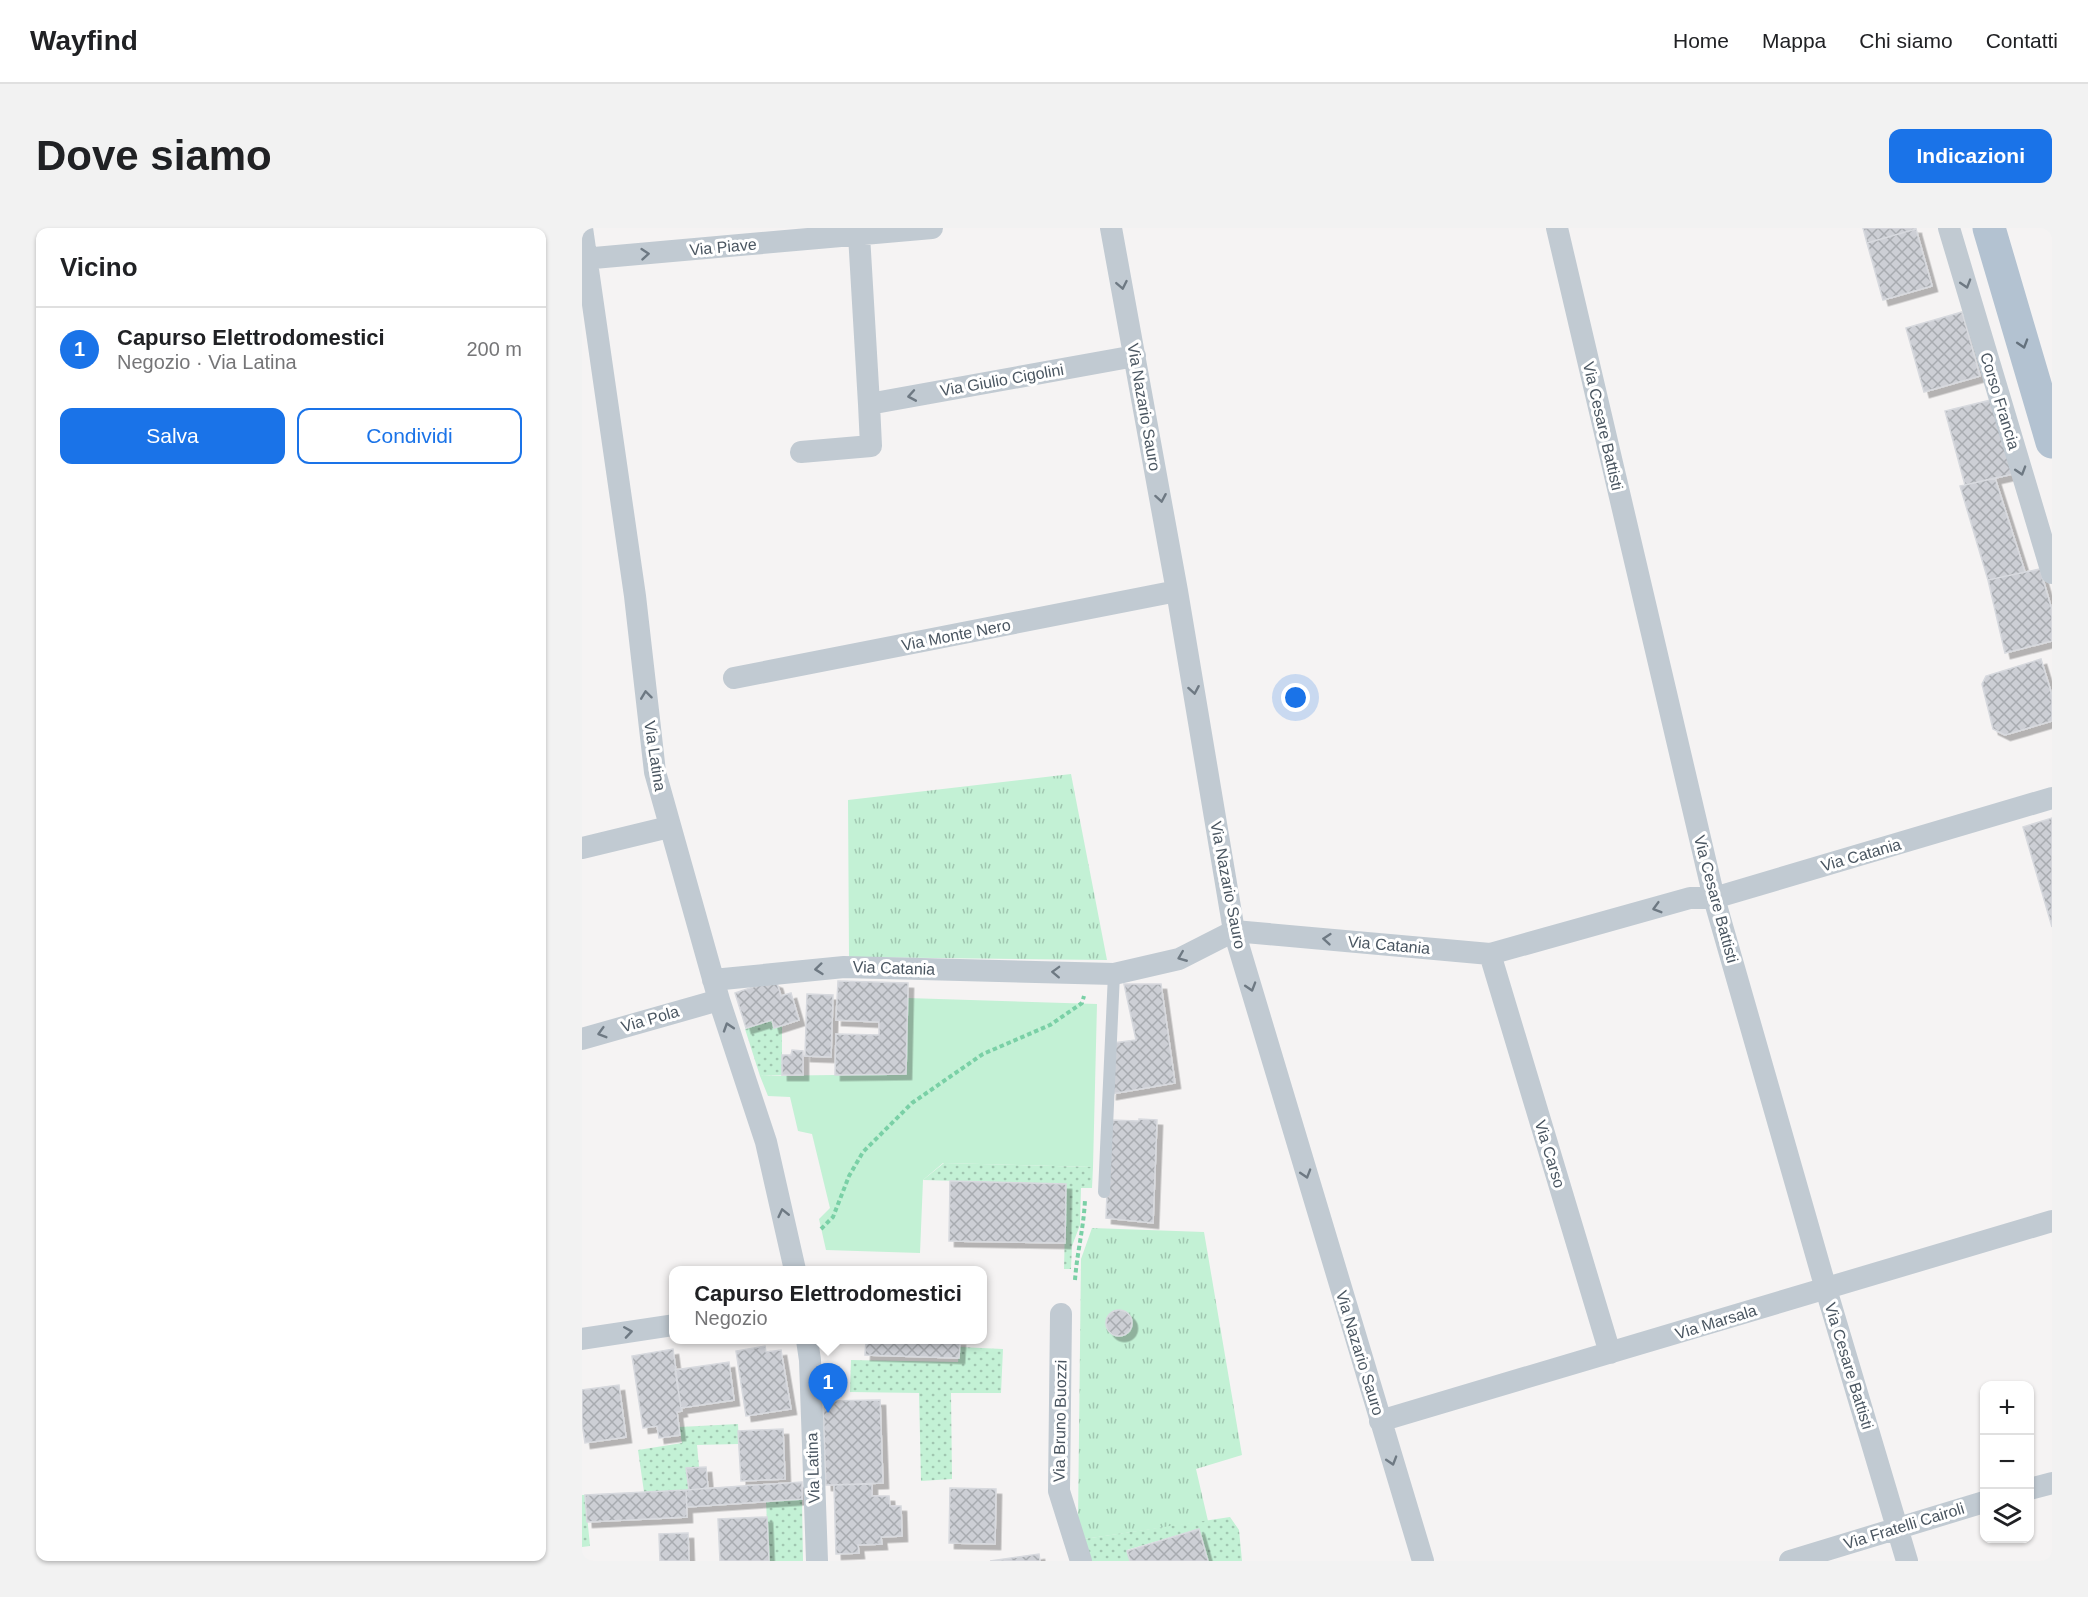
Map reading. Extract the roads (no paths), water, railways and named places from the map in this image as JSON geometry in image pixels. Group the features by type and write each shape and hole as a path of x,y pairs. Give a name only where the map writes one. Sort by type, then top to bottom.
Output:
{"main road":[{"path":"1989,228 2052,442"}],"street":[{"name":"Via Latina","path":"582,228 584,259 635,596 655,772 716,990 766,1142 794,1266"},
{"name":"Via Nazario Sauro","path":"1111,228 1136,356 1234,931 1423,1561"},
{"name":"Via Cesare Battisti","path":"1557,228 1714,898 1907,1561"},
{"name":"Corso Francia","path":"1949,228 2052,573"},
{"name":"Via Piave","path":"584,259 917,229"},
{"path":"801,452 871,446 859,235"},
{"name":"Via Giulio Cigolini","path":"869,404 1136,356"},
{"name":"Via Monte Nero","path":"734,678 1177,591"},
{"name":"Via Catania","path":"716,990 844,967 1104,974 1179,959 1234,931 1490,954 1690,898 1714,898 2052,798"},
{"path":"582,848 669,826"},
{"name":"Via Carso","path":"1490,954 1610,1353"},
{"name":"Via Pola","path":"582,1039 716,990"},
{"name":"Via Marsala","path":"1380,1421 2052,1221"},
{"name":"Via Bruno Buozzi","path":"1061,1314 1059,1491 1081,1561"},
{"path":"582,1339 669,1325"},
{"name":"Via Latina","path":"808,1344 817,1561"},
{"path":"2034,1488 2052,1483"},
{"name":"Via Fratelli Cairoli","path":"1790,1561 1980,1503"}],"lane":[{"path":"1104,974 1104,1192"}],"place":[{"name":"Capurso Elettrodomestici","path":"828,1413"}]}
